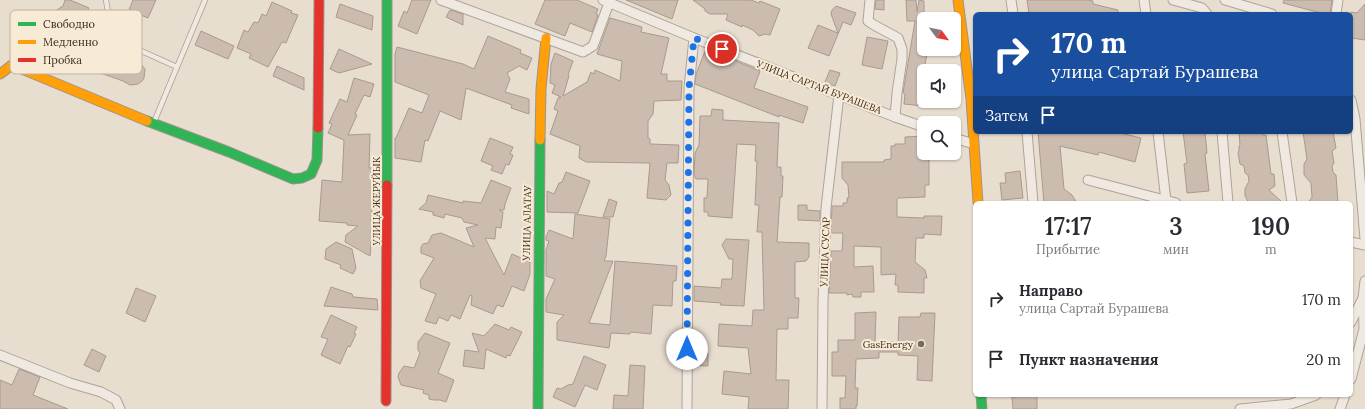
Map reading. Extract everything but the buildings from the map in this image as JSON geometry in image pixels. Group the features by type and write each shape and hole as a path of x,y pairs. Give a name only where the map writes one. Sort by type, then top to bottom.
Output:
{"street":[{"path":"32,74 153,124 229,152 293,179 302,178 311,174 317,160 319,0"},
{"name":"УЛИЦА ЖЕРУЙЫК","path":"386,401 387,0"},
{"path":"441,0 583,52 593,46 606,1"},
{"path":"870,0 868,21 898,38 902,49 896,117"},
{"path":"958,0 972,99 973,122"},
{"path":"1011,0 1013,12"},
{"path":"1144,0 1146,12"},
{"path":"1173,0 1204,7"},
{"path":"1225,0 1264,12"},
{"path":"1336,12 1338,0"},
{"name":"УЛИЦА САРТАЙ БУРАШЕВА","path":"606,1 694,38 917,124"},
{"name":"УЛИЦА АЛАТАУ","path":"538,409 537,269 543,60 546,38"},
{"path":"687,409 689,88 694,38"},
{"path":"0,74 10,66"},
{"name":"УЛИЦА СУСАР","path":"822,409 826,208 839,95"},
{"path":"1353,110 1365,239"},
{"path":"974,134 978,201"},
{"path":"1027,134 1033,201"},
{"path":"1088,180 1166,201 1158,134"},
{"path":"1222,134 1228,201"},
{"path":"1282,134 1292,201"},
{"path":"961,140 974,144"},
{"path":"1353,242 1365,245"},
{"path":"1353,368 1364,329 1363,298 1365,281"},
{"path":"1353,318 1363,298"},
{"path":"0,355 70,383 101,392 116,400 120,409"},
{"path":"981,397 982,409"},
{"path":"1240,409 1288,407 1311,397"},
{"path":"1340,409 1344,397"}],"lane":[{"path":"106,0 108,10"},
{"path":"153,124 205,0"},
{"path":"142,51 177,67"}],"traffic: fast":[{"path":"387,0 387,185"},
{"path":"147,121 229,152 293,179 302,178 311,174 317,160 318,128"},
{"path":"538,409 540,140"},
{"path":"981,397 982,409"}],"traffic: slow":[{"path":"958,0 971,99 973,129"},
{"path":"540,140 541,89 546,38"},
{"path":"0,74 10,66"},
{"path":"34,74 147,121"},
{"path":"973,134 978,201"}],"traffic: jam":[{"path":"318,128 319,0"},
{"path":"386,401 387,185"}],"place":[{"name":"GasEnergy","path":"921,344"}],"route":[{"path":"687,349 689,88 694,38 722,49"}]}
